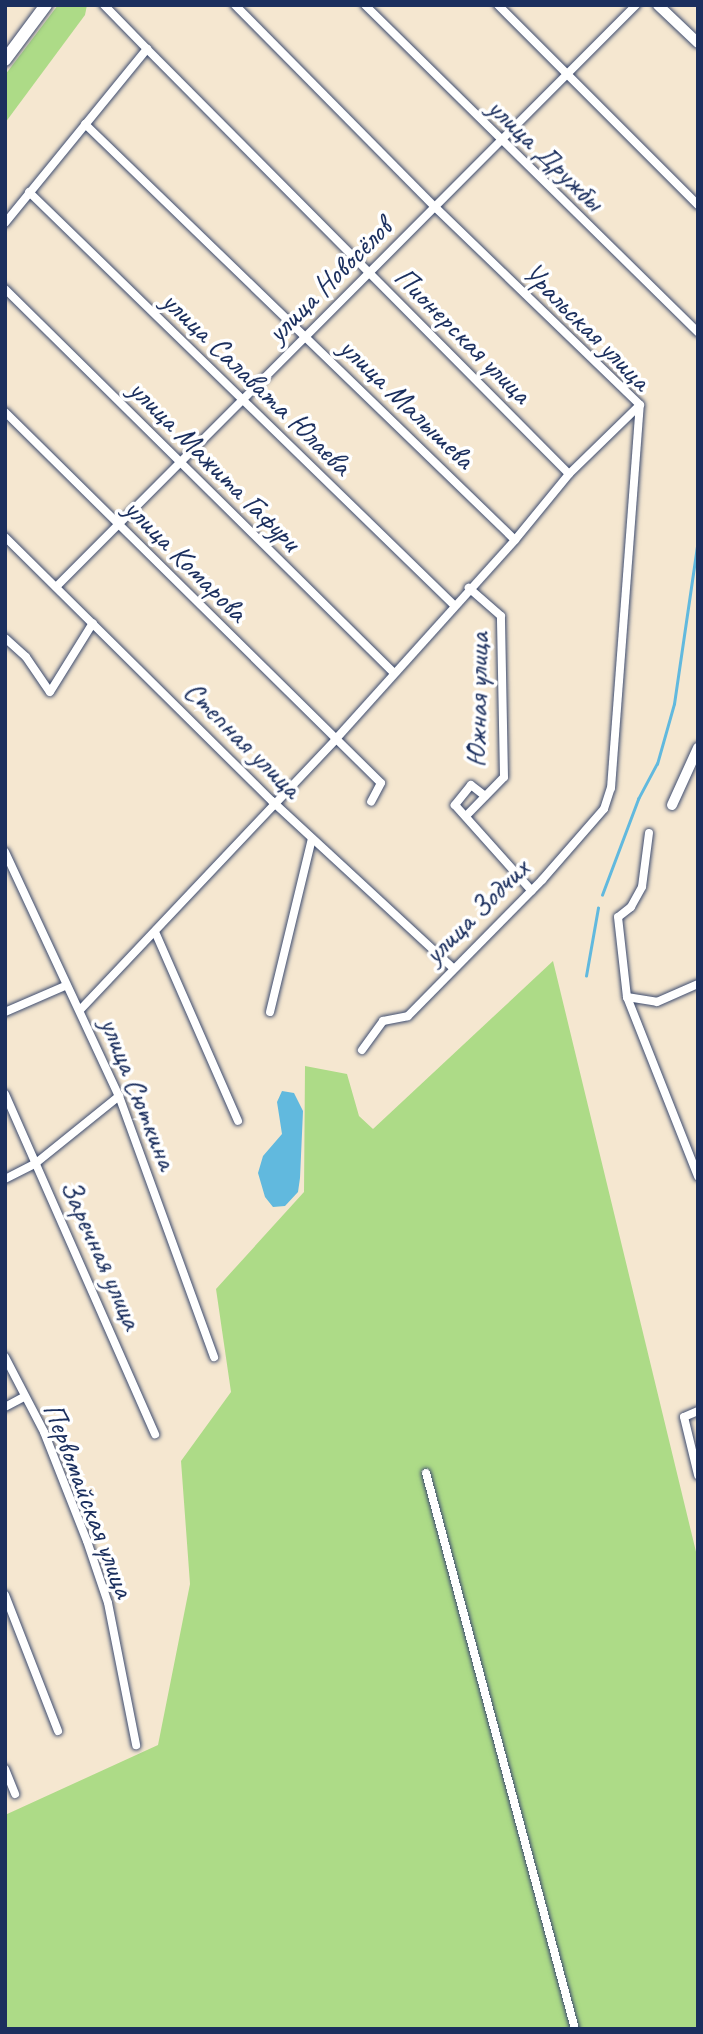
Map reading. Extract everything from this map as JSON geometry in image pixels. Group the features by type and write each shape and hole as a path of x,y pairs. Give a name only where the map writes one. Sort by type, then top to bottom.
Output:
{"main road":[{"path":"5,60 46,5"}],"street":[{"name":"Пионерская улица","path":"104,5 569,474"},
{"name":"Уральская улица","path":"235,5 435,207 640,405 611,788"},
{"name":"улица Дружбы","path":"365,5 501,142 698,332"},
{"path":"498,5 698,205"},
{"name":"улица Новосёлов","path":"56,587 636,5"},
{"path":"658,5 698,43"},
{"path":"5,223 146,49"},
{"name":"улица Малышева","path":"85,124 515,540"},
{"name":"улица Салавата Юлаева","path":"29,192 454,606"},
{"name":"улица Мажита Гафури","path":"5,289 393,672"},
{"path":"80,1010 156,934 272,801 335,740 393,672 515,540 569,474 640,405"},
{"name":"улица Комарова","path":"5,412 381,783 371,802"},
{"name":"Степная улица","path":"5,537 272,801 453,968"},
{"name":"Южная улица","path":"466,816 504,777 501,616 469,588"},
{"path":"5,638 26,657 50,692 93,623"},
{"path":"672,805 698,748"},
{"path":"485,796 471,785 455,805 532,891"},
{"name":"улица Зодчих","path":"362,1050 383,1021 408,1016 532,891 604,809 611,788"},
{"path":"649,833 642,887 631,908 618,917 627,997 698,1176"},
{"path":"270,1012 312,839"},
{"name":"улица Сюткина","path":"5,852 65,986 80,1010 119,1096 214,1357"},
{"path":"156,934 238,1121"},
{"path":"627,997 657,1002 698,984"},
{"path":"5,1012 65,986"},
{"name":"Заречная улица","path":"5,1094 155,1434"},
{"path":"5,1179 36,1163 119,1096"},
{"name":"Первомайская улица","path":"5,1357 44,1433 108,1603 136,1745"},
{"path":"5,1407 24,1397"},
{"path":"698,1411 684,1416 698,1475"},
{"path":"426,1473 575,2029"},
{"path":"5,1595 58,1731"},
{"path":"5,1769 15,1794"}],"green space":[{"path":"58,5 87,5 85,15 5,123 5,75"},
{"path":"553,961 698,1560 698,2029 5,2029 5,1815 158,1745 190,1584 181,1461 231,1392 216,1289 304,1192 305,1066 347,1074 359,1116 373,1129"}],"water":[{"path":"282,1091 294,1093 303,1111 300,1178 298,1192 285,1206 273,1207 265,1197 258,1173 263,1156 282,1134 277,1102"}],"waterway":[{"path":"602,895 638,799 657,764 674,704 698,540"},
{"path":"586,976 598,908"}]}
